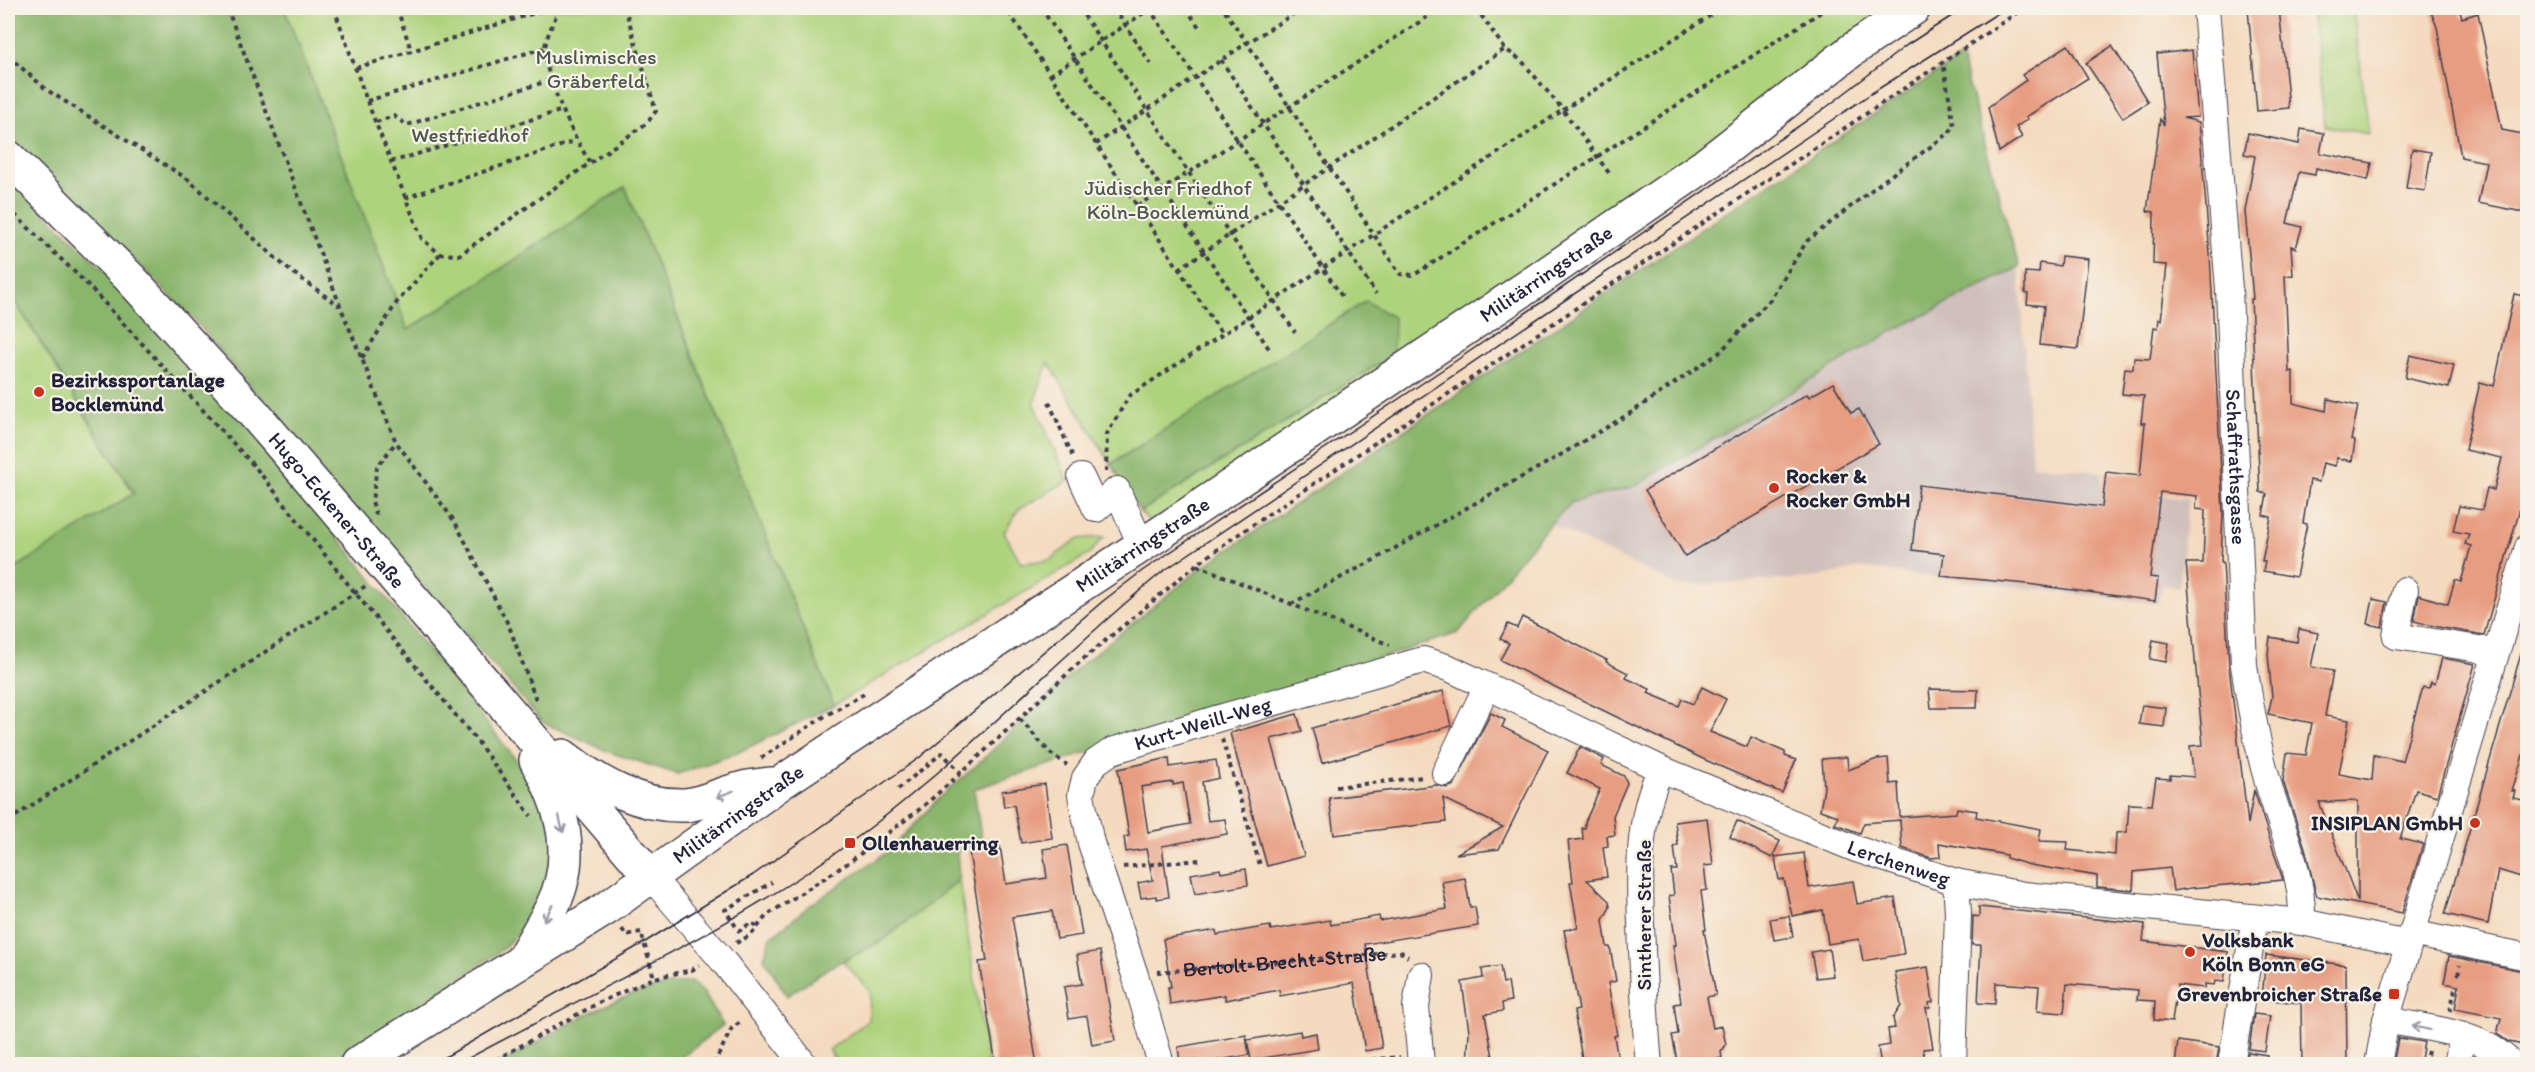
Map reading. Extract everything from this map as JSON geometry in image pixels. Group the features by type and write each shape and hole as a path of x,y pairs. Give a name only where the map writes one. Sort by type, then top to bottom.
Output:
{"main road":[{"name":"Militärringstraße","path":"357,1065 519,965 652,878 782,782 1141,545 1705,165 1852,50 1914,8"},
{"name":"Hugo-Eckener-Straße","path":"8,157 130,278 524,711 652,878"},
{"path":"524,711 591,778 626,795 652,803 687,805 739,789 782,782"},
{"path":"519,965 553,906 567,858 562,824 524,711"}],"street":[{"name":"Schaffrathsgasse","path":"2206,8 2229,290 2244,665 2253,726 2294,865 2301,900 2302,922"},
{"path":"1081,477 1096,509 1117,490 1141,545"},
{"path":"2378,1065 2386,1020 2528,547"},
{"path":"2405,590 2396,636 2479,649 2495,655"},
{"name":"Lerchenweg","path":"1424,660 1449,668 1661,769 1856,849 1956,882 2024,895 2302,922 2528,957"},
{"name":"Kurt-Weill-Weg","path":"1084,778 1096,762 1112,751 1216,718 1424,660"},
{"path":"1445,773 1487,686"},
{"name":"Sintherer Straße","path":"1649,1065 1645,1030 1640,893 1648,804 1661,769"},
{"path":"1084,778 1081,795 1098,870 1135,975 1161,1065"},
{"path":"652,878 684,919 717,954 804,1065"},
{"path":"1953,1065 1958,913 1956,882"},
{"path":"2231,1065 2255,918"},
{"path":"1420,1059 1416,1007 1421,975"},
{"path":"2386,1020 2463,1036 2486,1044 2503,1054 2512,1065"},
{"path":"2457,1065 2463,1036"}],"path":[{"path":"227,8 341,308 396,442 455,522 509,626 524,711"},
{"path":"334,8 422,239 440,254 459,255 646,123 656,111 625,8"},
{"path":"397,8 411,50"},
{"path":"509,8 512,18"},
{"path":"356,68 512,18 551,8"},
{"path":"559,8 544,48 551,80 575,141 590,162"},
{"path":"805,8 808,11 824,11 829,8"},
{"path":"1014,8 1008,12 1222,334"},
{"path":"1041,8 1270,350"},
{"path":"1078,8 1295,332"},
{"path":"1114,8 1151,64"},
{"path":"1050,75 1151,8 1343,298"},
{"path":"1186,8 1201,30"},
{"path":"1223,8 1400,274 1414,275 1827,8"},
{"path":"1096,144 1303,8"},
{"path":"1137,206 1442,8"},
{"path":"1476,8 1505,49 1521,60 1563,110 1609,173"},
{"path":"1117,490 1105,469 1107,434 1129,396 1722,8"},
{"path":"488,1065 496,1063 600,1002 654,978 692,969 751,935 767,915 883,838 961,773 1081,661 1196,565 2024,8"},
{"path":"368,101 544,48"},
{"path":"1179,269 1505,49"},
{"path":"8,56 47,90 189,180 288,269 341,308"},
{"path":"1221,60 1376,294"},
{"path":"1291,604 1552,460 1629,414 1719,353 1770,300 1806,241 1948,134 1954,126 1943,62"},
{"path":"376,122 394,116 407,125 551,80"},
{"path":"392,162 563,110"},
{"path":"405,198 575,141"},
{"path":"8,208 88,286 256,468 477,741 533,819"},
{"path":"362,358 397,303 440,254"},
{"path":"1049,402 1081,477"},
{"path":"378,519 372,501 377,466 396,442"},
{"path":"1196,565 1424,660"},
{"path":"8,821 356,594"},
{"path":"1216,718 1260,865"},
{"path":"1020,719 1050,753 1084,778"},
{"path":"898,789 942,753 961,773"},
{"path":"1336,787 1445,773"},
{"path":"1098,870 1200,860"},
{"path":"758,926 751,923 739,931 725,910 772,882"},
{"path":"607,908 626,935 641,932 654,978"},
{"name":"Bertolt-Brecht-Straße","path":"1166,971 1401,952 1409,957 1421,975"},
{"path":"714,1065 735,1028 760,1007"},
{"path":"1318,1065 1396,1058 1420,1059"}],"shaded area":[{"path":"2019,267 2032,465 2102,472 2102,488 2188,499 2179,588 2162,585 2158,604 1859,568 1811,578 1678,586 1550,524 1572,502 1633,487 1891,332"}],"green space":[{"path":"8,8 284,8 408,330 625,187 834,705 735,754 677,774 609,752 542,722 435,598 369,529 197,323 8,133"},
{"path":"284,8 1893,8 1710,149 1153,524 1140,512 1393,355 1366,302 1111,464 1048,362 1034,403 1068,481 1019,509 1004,532 1021,563 1050,560 1077,539 1104,537 1089,554 834,705 625,187 408,330"},
{"path":"2312,8 2353,8 2369,134 2325,126"},
{"path":"1961,57 2019,267 1891,332 1633,487 1572,502 1550,524 1458,633 974,789 982,844 957,850 959,880 882,941 830,967 787,996 764,958 770,938 809,906 890,850 940,797 979,763 1082,664 1197,571 1707,225"},
{"path":"8,177 119,285 265,446 525,771 547,813 555,846 541,908 503,949 336,1064 8,1064 8,573 134,493 8,290"},
{"name":"Bezirkssportanlage Bocklemünd","path":"8,290 134,494 8,573"},
{"path":"1366,301 1394,318 1393,355 1140,512 1111,464"},
{"path":"959,880 988,1064 838,1064 829,1050 869,1020 870,992 843,961 882,941"},
{"path":"691,982 704,993 723,1025 673,1064 499,1064 567,1025 615,1001 665,985"}],"building":[{"path":"2279,8 2289,108 2257,111 2248,9"},
{"path":"2445,8 2459,8 2462,18 2478,13 2502,130 2528,135 2528,213 2478,203 2486,162 2461,157 2437,27 2431,12"},
{"path":"2068,45 2088,78 2026,117 2028,119 2016,127 2022,137 1999,152 1988,107 2026,80 2022,75"},
{"path":"2112,46 2148,102 2123,118 2086,63"},
{"path":"2192,50 2198,117 2183,118 2199,122 2210,255 2223,512 2221,562 2223,562 2229,667 2248,824 2254,790 2283,880 2173,891 2170,868 2134,872 2133,890 2097,887 2097,876 2030,865 2006,858 2006,855 1939,843 1940,857 1931,858 1902,848 1900,820 1864,823 1860,833 1835,824 1838,816 1820,810 1824,788 1822,759 1847,757 1848,770 1877,759 1888,758 1890,784 1898,783 1900,817 1956,813 1957,808 1977,811 1976,817 2041,829 2039,841 2068,842 2067,850 2115,855 2116,833 2127,832 2129,804 2152,805 2156,778 2170,779 2170,775 2194,777 2190,746 2203,745 2186,563 2203,563 2205,510 2196,509 2197,496 2160,492 2150,577 2158,578 2155,601 2027,584 1941,576 1944,554 1912,550 1919,485 2102,507 2106,472 2140,476 2145,423 2141,423 2144,396 2122,394 2125,368 2133,369 2134,358 2150,359 2154,327 2158,328 2159,319 2161,320 2167,265 2153,264 2154,212 2147,211 2160,119 2164,125 2157,54"},
{"path":"2301,129 2324,133 2320,153 2372,163 2368,180 2316,168 2315,175 2299,172 2287,223 2302,227 2296,248 2291,246 2293,275 2285,276 2289,372 2293,371 2293,403 2326,411 2328,399 2358,406 2351,440 2355,441 2352,461 2337,458 2335,466 2323,463 2319,482 2310,480 2303,523 2307,524 2296,577 2263,571 2265,562 2262,561 2271,517 2263,515 2267,494 2260,492 2251,299 2253,299 2245,211 2255,156 2244,154 2248,133 2299,144"},
{"path":"2412,149 2431,152 2425,191 2406,188"},
{"path":"2061,256 2088,259 2078,349 2040,345 2044,306 2027,304 2025,272 2039,273 2040,263 2060,266"},
{"path":"2514,294 2528,297 2528,480 2484,635 2414,621 2419,595 2448,604 2455,580 2461,582 2471,546 2465,544 2469,534 2453,531 2459,506 2482,510 2487,488 2494,490 2502,458 2465,450 2480,382 2494,386"},
{"path":"2410,355 2454,365 2449,388 2405,378"},
{"path":"1833,383 1851,413 1859,409 1879,444 1685,556 1645,490 1807,394 1809,397"},
{"path":"2373,599 2387,602 2382,627 2368,624"},
{"path":"1522,617 1607,660 1606,662 1628,673 1626,678 1650,689 1648,693 1679,706 1682,699 1693,704 1702,687 1726,699 1710,732 1747,747 1751,737 1785,752 1785,756 1796,760 1782,793 1703,759 1500,660 1509,643 1500,639 1508,624 1517,628"},
{"path":"2299,629 2318,633 2311,667 2333,671 2325,716 2349,720 2339,774 2372,780 2374,755 2402,761 2423,687 2429,688 2431,682 2435,684 2442,658 2475,664 2437,796 2416,790 2400,839 2423,844 2402,913 2317,896 2305,848 2283,781 2287,753 2306,755 2312,723 2268,714 2272,697 2268,654 2270,637 2297,642","holes":["2358,801 2358,902 2319,802"]},
{"path":"2153,640 2169,643 2166,662 2150,659"},
{"path":"2523,647 2528,648 2528,756 2523,755 2512,791 2515,791 2513,798 2528,801 2528,869 2524,868 2521,877 2498,870 2488,924 2445,914"},
{"path":"1929,689 1978,690 1977,708 1931,708"},
{"path":"1443,691 1451,726 1322,763 1312,728"},
{"path":"2142,705 2166,708 2164,727 2139,724"},
{"path":"1491,713 1505,720 1502,727 1548,750 1499,849 1456,854 1503,827 1443,798 1446,822 1334,835 1329,798 1437,785 1447,788 1454,785"},
{"path":"1297,714 1302,731 1271,739 1304,856 1267,866 1230,733"},
{"path":"1580,747 1604,759 1601,765 1624,776 1627,783 1613,816 1615,835 1607,836 1608,846 1603,847 1607,877 1587,880 1609,901 1610,907 1603,920 1616,981 1608,983 1617,1035 1614,1036 1619,1065 1583,1065 1574,1011 1579,1010 1564,930 1578,928 1570,882 1573,882 1568,841 1583,839 1582,828 1585,828 1585,822 1600,789 1567,773"},
{"path":"1169,758 1170,767 1216,760 1219,778 1202,782 1208,821 1225,819 1227,834 1162,846 1169,897 1141,898 1138,883 1153,880 1146,849 1126,852 1124,837 1129,836 1118,769","holes":["1173,782 1173,785 1183,783 1190,824 1148,832 1141,787"]},
{"path":"1045,784 1052,838 1021,843 1014,805 1004,807 1002,791"},
{"path":"1707,818 1713,865 1704,866 1707,890 1701,891 1706,930 1704,930 1716,995 1707,997 1713,1028 1722,1026 1726,1045 1721,1052 1722,1058 1713,1060 1713,1065 1678,1065 1672,1035 1678,1034 1674,1004 1681,1003 1669,896 1674,895 1671,870 1677,870 1674,846 1678,845 1675,822"},
{"path":"1737,821 1780,841 1772,858 1730,837"},
{"path":"1067,845 1082,935 1057,939 1052,911 1012,917 1037,1065 996,1065 979,962 987,961 969,852 1000,846 1006,884 1047,878 1043,849"},
{"path":"1804,853 1809,888 1853,881 1857,904 1895,898 1904,954 1863,961 1859,939 1828,944 1823,910 1792,916 1784,879 1779,880 1775,857"},
{"path":"1220,869 1221,873 1246,869 1248,885 1195,894 1191,874"},
{"path":"1465,878 1470,907 1475,907 1478,926 1365,944 1382,1048 1365,1051 1354,983 1280,996 1279,990 1225,1000 1225,995 1170,1004 1168,987 1171,987 1163,939 1216,930 1217,935 1270,926 1271,930 1330,920 1331,925 1379,916 1380,921 1447,909 1442,882"},
{"path":"1979,907 2145,924 2143,941 2228,952 2224,982 2215,981 2214,985 2205,984 2204,988 2177,985 2172,1022 2154,1020 2155,1001 2137,1000 2138,990 2067,984 2064,1013 2037,1011 2039,986 1996,983 1995,1004 1978,1003 1981,945 1972,945 1973,916 1979,917"},
{"path":"1789,916 1793,937 1774,940 1770,919"},
{"path":"1829,949 1833,976 1816,978 1811,952"},
{"path":"1100,951 1115,1041 1092,1045 1087,1016 1069,1019 1064,987 1082,984 1077,955"},
{"path":"2266,955 2346,965 2347,1065 2302,1065 2301,1003 2262,999"},
{"path":"2449,956 2528,972 2528,1046 2509,1042 2497,1034 2501,1018 2455,1009 2459,986 2444,983"},
{"path":"1500,966 1503,983 1508,982 1511,1001 1502,1003 1503,1011 1485,1014 1493,1057 1487,1058 1489,1065 1467,1065 1469,1031 1462,982 1483,978 1482,969"},
{"path":"1928,967 1933,1002 1929,1003 1930,1008 1926,1008 1933,1048 1923,1049 1925,1065 1881,1065 1878,1047 1890,1045 1888,1029 1895,1028 1893,1018 1901,1006 1895,972"},
{"path":"2254,1014 2270,1016 2265,1051 2249,1049"},
{"path":"1300,1031 1301,1036 1316,1033 1318,1049 1251,1060 1247,1040"},
{"path":"1246,1035 1249,1055 1195,1064 1195,1060 1180,1062 1178,1047"},
{"path":"2398,1038 2424,1042 2420,1065 2393,1065"},
{"path":"2178,1041 2219,1047 2216,1065 2175,1065"},
{"path":"2248,1052 2267,1055 2266,1065 2246,1065"}],"tram line":[{"path":"433,1064 645,942 753,875 919,758 1103,601 1142,571 1460,358 1828,106 1907,45 1964,8"},
{"path":"458,1064 708,932 757,904 851,842 932,778 1162,572 1872,93 2006,8"}],"place":[{"name":"Bezirkssportanlage Bocklemünd","path":"39,392"},
{"name":"Rocker & Rocker GmbH","path":"1774,488"},
{"name":"INSIPLAN GmbH","path":"2475,823"},
{"name":"Ollenhauerring","path":"850,843"},
{"name":"Volksbank Köln Bonn eG","path":"2190,952"},
{"name":"Grevenbroicher Straße","path":"2394,994"}],"park label":[{"name":"Muslimisches Gräberfeld","path":"596,69"},
{"name":"Westfriedhof","path":"470,135"},
{"name":"Jüdischer Friedhof Köln-Bocklemünd","path":"1168,200"}]}
